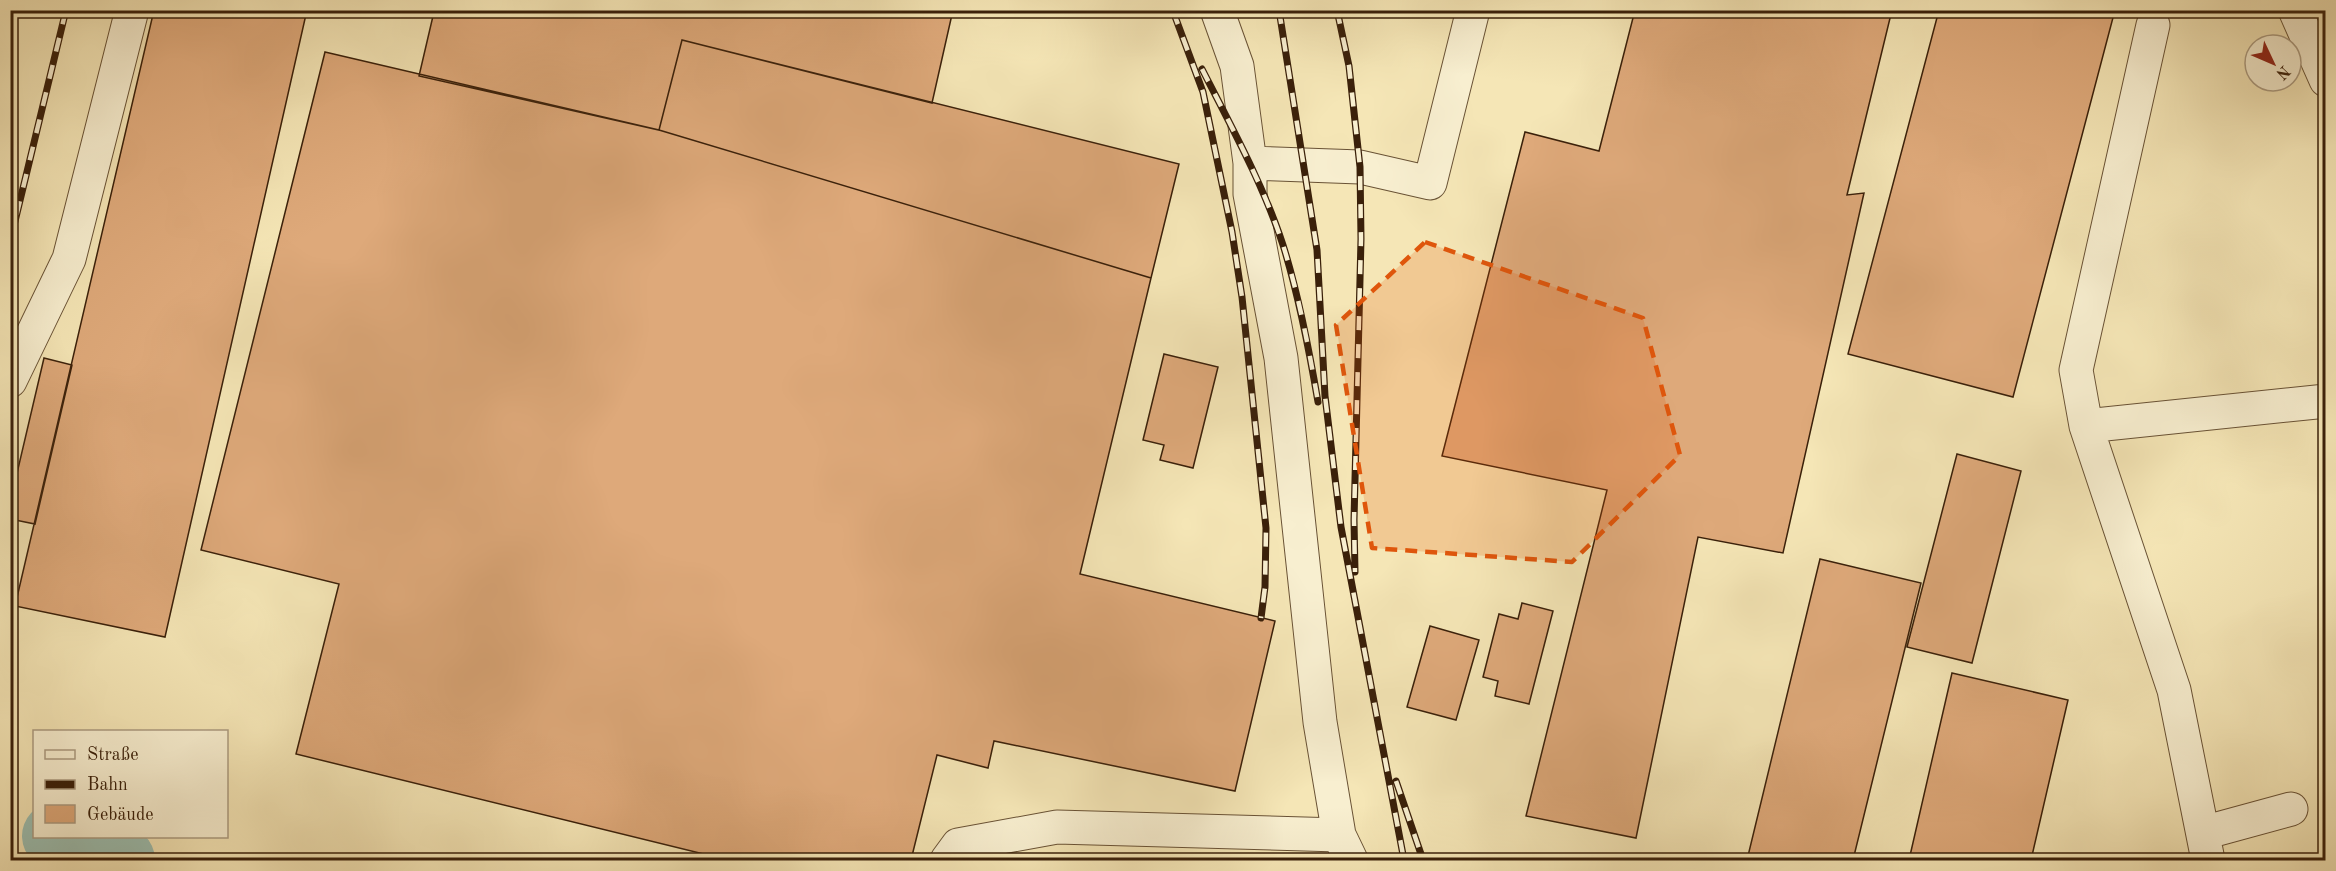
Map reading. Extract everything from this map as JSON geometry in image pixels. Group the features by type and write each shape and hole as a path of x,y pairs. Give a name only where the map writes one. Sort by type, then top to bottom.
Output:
{"lane":[{"path":"10,381 69,259 132,10"},
{"path":"947,861 958,845 1057,827 1345,848 1320,722 1281,358 1250,194 1250,163 1237,66 1217,10"},
{"path":"1250,163 1360,167 1430,183 1473,10"},
{"path":"2295,10 2325,80"},
{"path":"2153,25 2076,370 2086,426 2174,690 2205,847 2291,809"},
{"path":"2086,426 2325,401"}],"highlighted area":[{"path":"1425,242 1643,318 1680,455 1572,562 1372,548 1336,325"}],"building":[{"path":"154,10 307,10 165,637 15,606"},
{"path":"402,10 953,10 932,103 682,40 659,130 419,76 433,16"},
{"path":"1635,10 1892,10 1847,195 1864,193 1783,553 1698,537 1636,838 1526,816 1607,490 1442,456 1525,132 1599,151"},
{"path":"1939,10 2115,10 2013,397 1848,354"},
{"path":"682,40 1179,164 1151,278 659,130"},
{"path":"325,52 659,130 1151,278 1080,574 1275,621 1235,791 994,741 988,768 937,755 911,860 728,860 296,754 339,584 201,550"},
{"path":"1164,354 1218,367 1193,468 1160,460 1164,445 1143,440"},
{"path":"44,358 72,365 35,524 10,519 10,503"},
{"path":"1957,454 2021,471 1972,663 1907,647"},
{"path":"1820,559 1921,583 1853,860 1747,860"},
{"path":"1522,603 1553,611 1529,704 1495,696 1498,681 1483,677 1499,614 1518,619"},
{"path":"1430,626 1479,640 1456,720 1407,707"},
{"path":"1952,673 2068,700 2031,860 1909,860"}],"waterway":[{"path":"61,838 121,860"}],"railway":[{"path":"10,242 66,10"},
{"path":"1279,10 1317,250 1325,396 1341,527 1404,860"},
{"path":"1337,10 1349,66 1360,167 1361,239 1354,520 1355,572"},
{"path":"1173,11 1203,92 1232,232 1242,297 1266,528 1265,587 1261,618"},
{"path":"1202,69 1275,222 1294,284 1318,402"},
{"path":"1396,781 1423,860"},
{"path":"525,858 530,860"}]}
